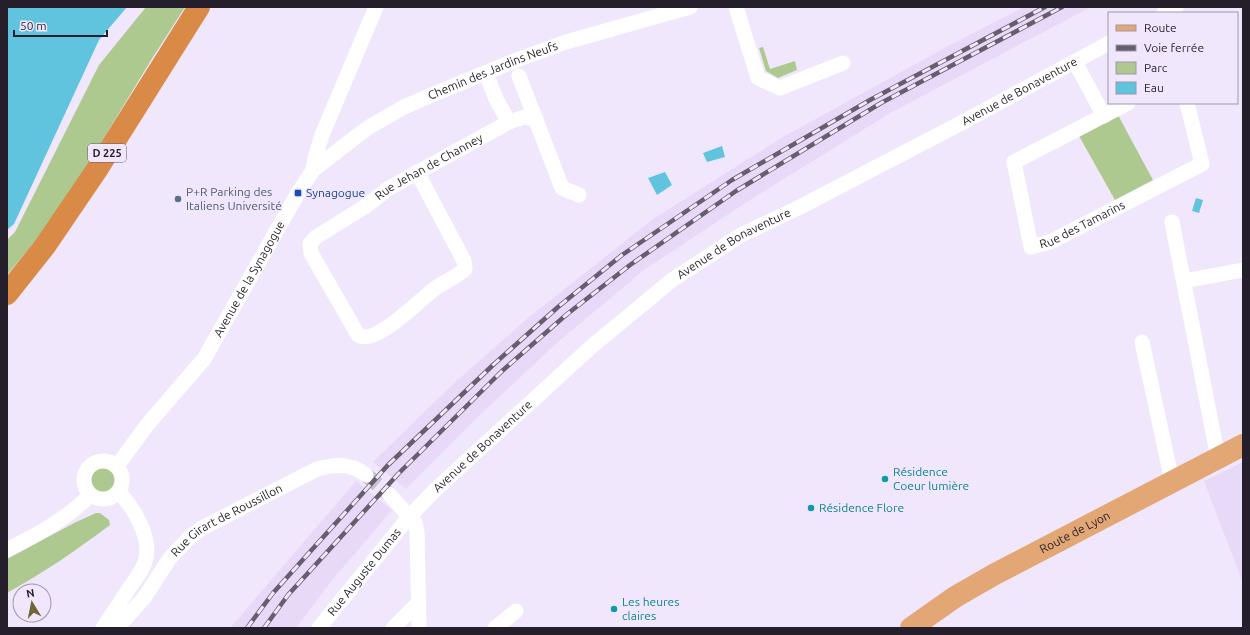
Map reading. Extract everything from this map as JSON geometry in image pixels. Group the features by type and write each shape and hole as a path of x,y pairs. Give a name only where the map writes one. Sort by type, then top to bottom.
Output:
{"highway":[{"name":"D 225","path":"7,294 45,246 98,168 199,7"}],"main road":[{"name":"Route de Lyon","path":"910,628 955,597 995,574 1243,445"}],"street":[{"name":"Avenue de la Synagogue","path":"117,466 147,425 204,359 298,194 314,170 315,158 322,135 376,7"},
{"name":"Chemin des Jardins Neufs","path":"314,170 353,139 385,118 427,97 566,42 690,7"},
{"path":"736,7 758,78 780,88 842,63"},
{"path":"1166,12 1176,7"},
{"name":"Avenue de Bonaventure","path":"409,517 435,490 591,347 672,280 741,235 798,208 967,120 1108,44"},
{"path":"1074,62 1104,116"},
{"path":"486,73 496,99 509,122"},
{"path":"519,76 562,188 579,195"},
{"name":"Rue des Tamarins","path":"1126,104 1014,162 1031,247 1050,242 1202,164 1187,104"},
{"name":"Rue Jehan de Channey","path":"417,172 464,261 465,269 461,273 437,287 396,322 370,337 362,338 358,335 311,253 310,244 316,237 366,206 389,188 417,172 509,122 524,117 536,119"},
{"path":"1172,222 1218,458"},
{"path":"1184,281 1243,270"},
{"path":"1142,342 1172,481"},
{"path":"102,460 117,466 123,479 122,486 118,492 114,497 102,500 90,495 86,490 83,479 89,467 95,462 102,460"},
{"name":"Rue Girart de Roussillon","path":"117,628 144,598 179,547 202,528 318,469 332,465 351,466 366,475"},
{"path":"103,628 140,572 147,556 144,536 140,525 129,504 118,492"},
{"path":"389,494 415,523 417,531 419,628"},
{"path":"7,550 58,521 75,509 90,495"},
{"name":"Rue Auguste Dumas","path":"319,628 409,517"},
{"path":"393,628 419,602"},
{"path":"495,628 516,611"}],"shaded area":[{"path":"1024,7 1091,7 892,112 753,198 644,270 559,341 482,413 406,489 373,462 452,385 528,318 653,219 783,137 950,45"},
{"path":"1243,462 1243,583 1204,481"},
{"path":"356,481 392,510 333,579 296,628 230,628"}],"green space":[{"path":"146,7 185,7 56,217 7,275 7,240 15,232 99,65"},
{"path":"763,47 770,69 795,61 797,70 778,78 766,71 759,48"},
{"path":"1118,115 1153,180 1115,200 1079,136"},
{"path":"98,468 108,468 115,475 115,485 108,492 98,492 91,485 91,475"},
{"path":"96,513 100,513 109,520 110,525 60,561 24,583 12,583 12,590 7,593 7,559"}],"water":[{"path":"7,7 127,7 99,40 14,224 7,230"},
{"path":"722,146 725,157 707,162 703,153"},
{"path":"665,172 672,185 657,195 648,178"},
{"path":"1196,198 1203,200 1199,213 1192,211"}],"tunnel":[{"path":"366,475 389,494"}],"railway":[{"path":"247,628 273,593 388,465 493,365 558,307 622,255 732,180 870,100 1045,7"},
{"path":"264,628 288,595 399,473 501,372 566,315 630,265 736,191 881,103 1062,7"}],"place":[{"name":"Synagogue","path":"298,193"},
{"name":"P+R Parking des Italiens Université","path":"178,199"},
{"name":"Résidence Coeur lumière","path":"885,479"},
{"name":"Résidence Flore","path":"811,508"},
{"name":"Les heures claires","path":"614,609"}]}
